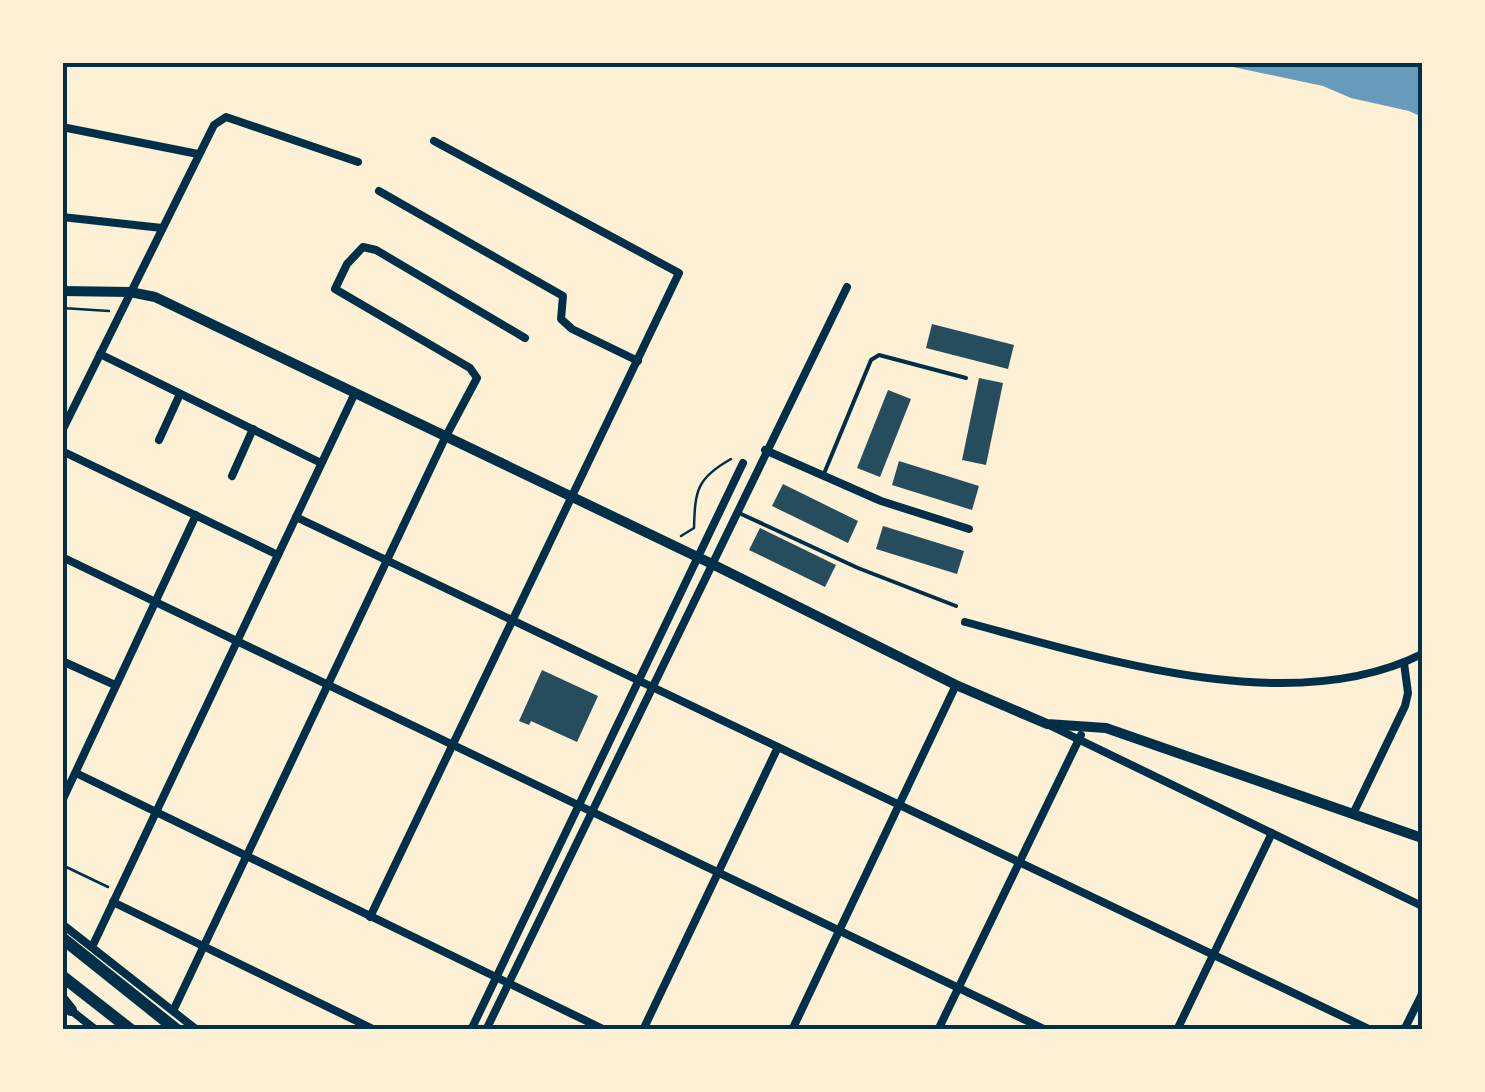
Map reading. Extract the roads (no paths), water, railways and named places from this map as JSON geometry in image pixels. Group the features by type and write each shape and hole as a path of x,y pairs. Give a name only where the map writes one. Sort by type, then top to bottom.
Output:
{"main road":[{"path":"66,940 177,1030"},
{"path":"62,976 131,1030"}],"street":[{"path":"62,432 214,125 226,117 358,162"},
{"path":"62,127 198,154"},
{"path":"370,917 680,272 434,140"},
{"path":"380,191 562,296 561,319 638,361"},
{"path":"62,217 162,228"},
{"path":"173,1011 445,438 478,378 470,368 335,289 348,264 363,248 376,250 525,338"},
{"path":"486,1030 846,287"},
{"path":"62,291 130,292 155,297 1422,906"},
{"path":"100,354 322,462"},
{"path":"159,440 180,394"},
{"path":"92,947 354,394"},
{"path":"232,476 254,429"},
{"path":"765,450 881,501 969,529"},
{"path":"62,451 278,555"},
{"path":"471,1030 698,557 739,462"},
{"path":"62,801 196,515"},
{"path":"296,516 1370,1030"},
{"path":"62,557 1046,1030"},
{"path":"965,622 1104,659 1269,684 1331,680 1404,663 1422,654"},
{"path":"62,661 115,686"},
{"path":"1353,814 1405,706 1408,693 1404,663"},
{"path":"792,1030 956,685"},
{"path":"1047,724 1106,728 1422,838"},
{"path":"938,1030 1086,726"},
{"path":"643,1030 778,746"},
{"path":"76,773 605,1030"},
{"path":"1177,1030 1272,834"},
{"path":"113,902 375,1030"},
{"path":"62,924 197,1030"},
{"path":"1404,1030 1422,994"},
{"path":"65,1008 96,1030"}],"lane":[{"path":"823,477 872,360 879,355 966,378"},
{"path":"735,512 858,568 956,606"}],"water":[{"path":"1214,63 1422,63 1422,117 1351,98 1323,86"}]}
